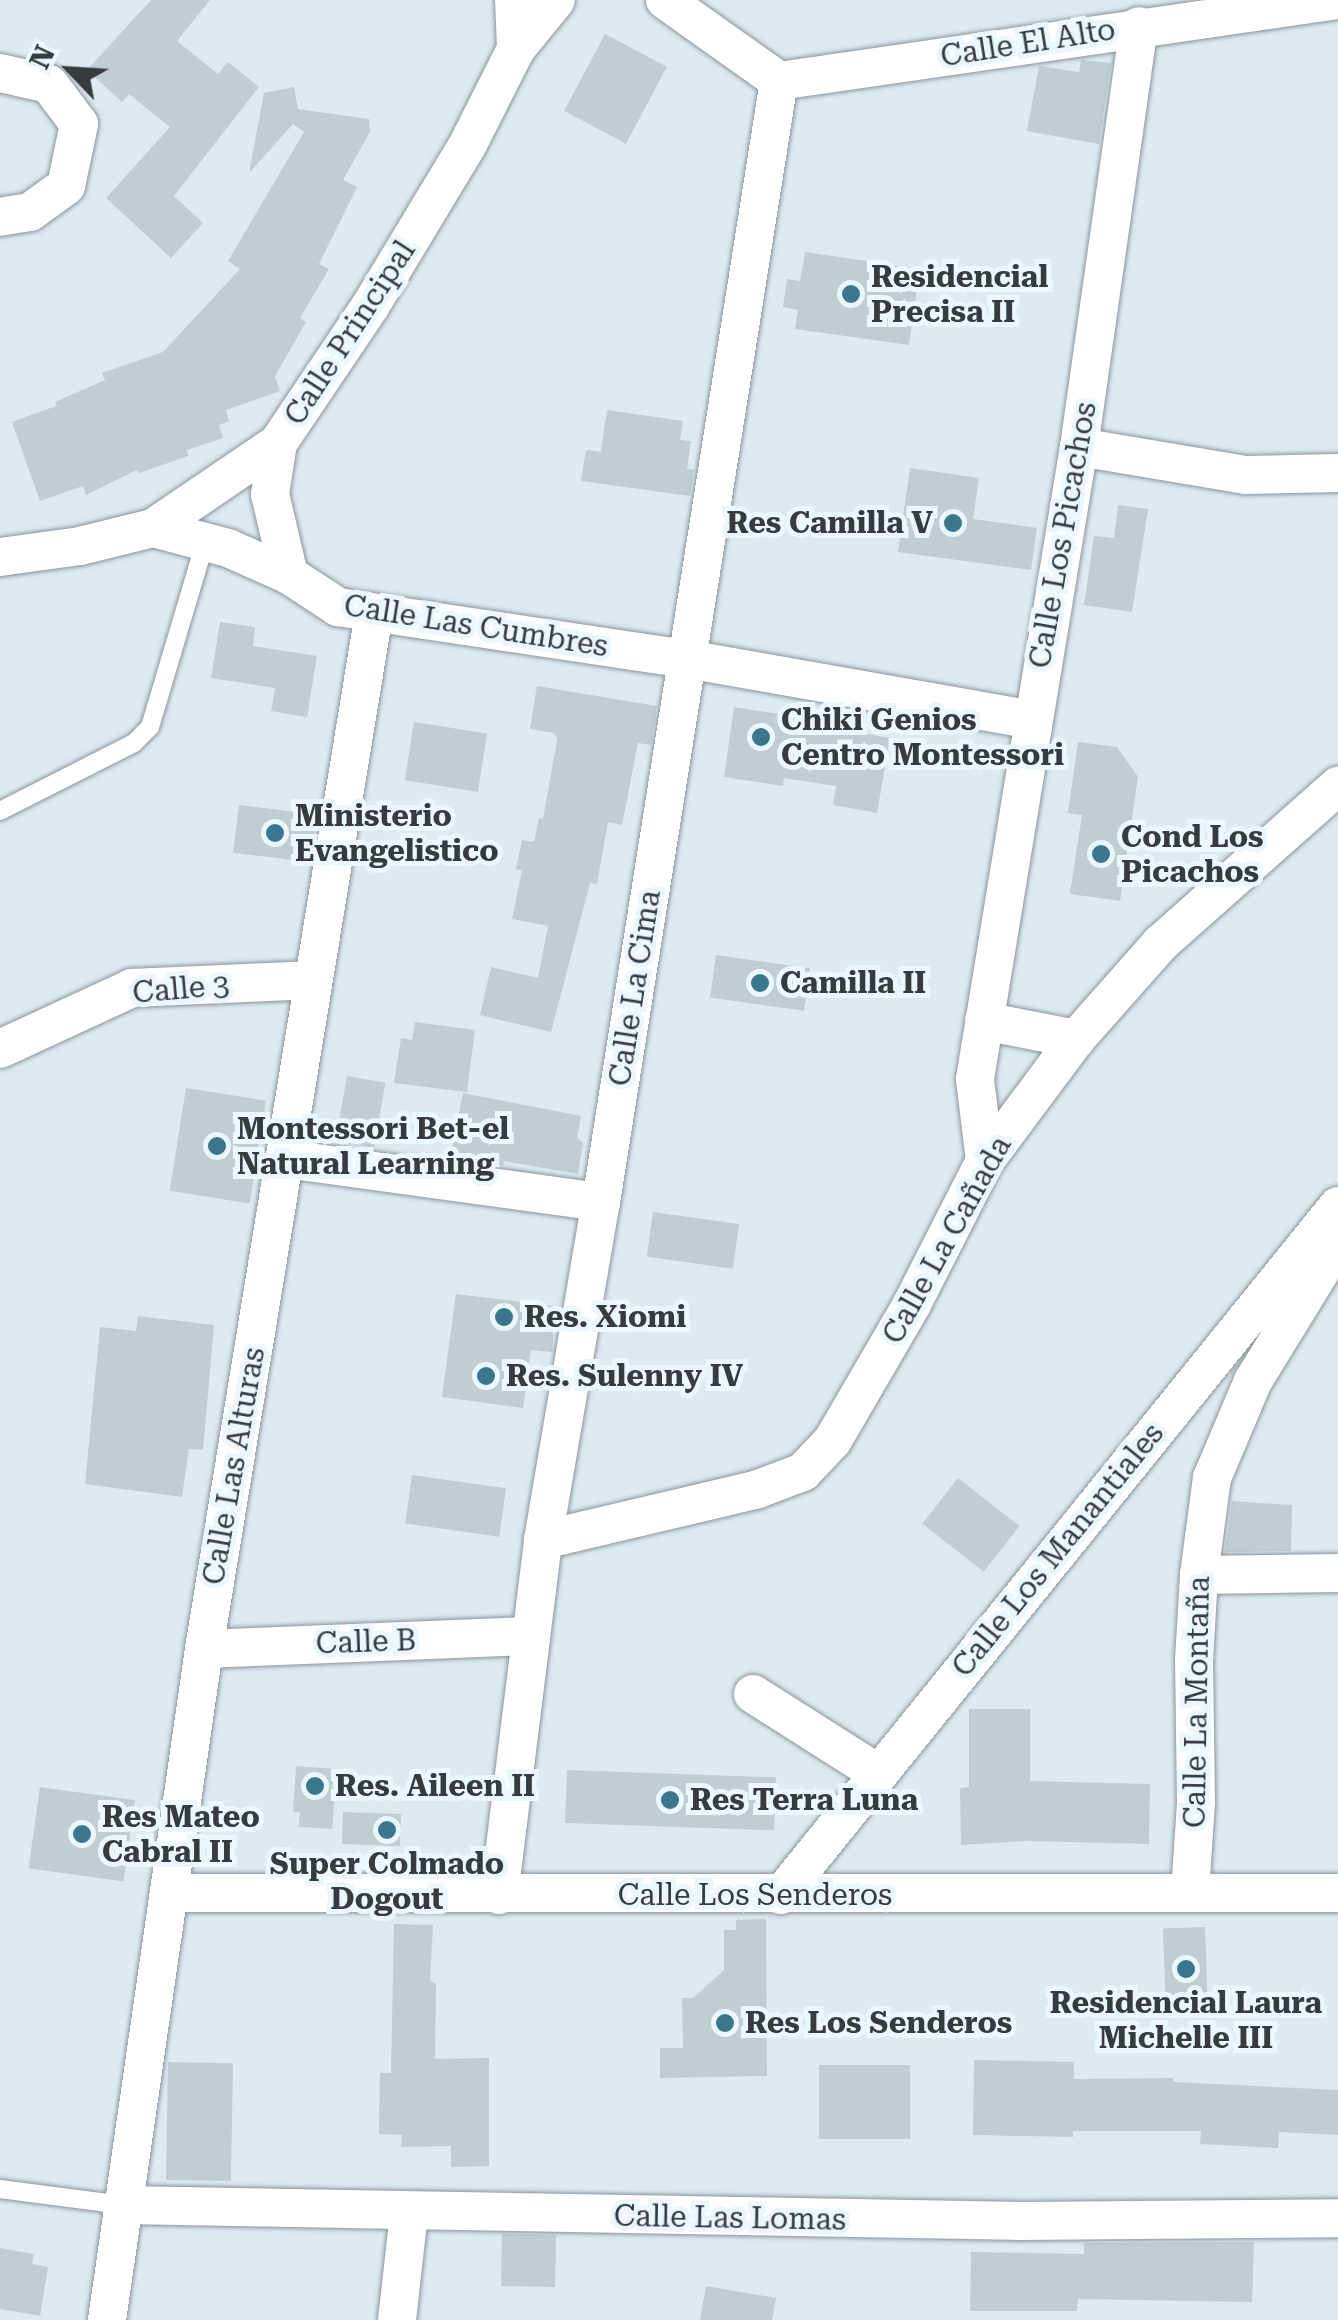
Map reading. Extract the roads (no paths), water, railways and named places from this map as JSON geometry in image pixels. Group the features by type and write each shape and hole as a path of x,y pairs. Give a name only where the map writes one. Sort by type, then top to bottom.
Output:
{"street":[{"name":"Calle Principal","path":"0,557 80,546 153,528 278,442 372,305 468,144 516,49 514,0"},
{"path":"516,49 556,0"},
{"path":"665,0 779,81"},
{"name":"Calle El Alto","path":"779,81 1338,0"},
{"name":"Calle Los Picachos","path":"984,1161 974,1079 1079,448 1139,26"},
{"path":"0,73 48,84 78,124 66,186 30,212 0,217"},
{"name":"Calle La Cima","path":"499,1896 542,1540 601,1202 779,81"},
{"path":"278,442 270,494 289,574"},
{"path":"1079,448 1246,475 1338,473"},
{"name":"Calle Las Cumbres","path":"153,528 205,542 289,574 338,607 686,659 1032,720"},
{"name":"Calle Las Alturas","path":"107,2320 204,1649 374,614"},
{"name":"Calle La Cañada","path":"542,1540 758,1490 804,1472 832,1440 882,1355 984,1161 1076,1040 1162,942 1338,786"},
{"name":"Calle 3","path":"1,1058 132,988 313,980"},
{"path":"984,1021 1076,1040"},
{"path":"286,1159 601,1202"},
{"name":"Calle Los Manantiales","path":"780,1895 1338,1206"},
{"name":"Calle La Montaña","path":"1190,1893 1196,1802 1194,1660 1199,1575 1212,1478 1254,1380 1336,1254"},
{"path":"1199,1575 1338,1574"},
{"name":"Calle B","path":"204,1649 528,1636"},
{"path":"753,1694 879,1774"},
{"name":"Calle Los Senderos","path":"171,1893 499,1896 1338,1892"},
{"name":"Calle Las Lomas","path":"123,2205 1021,2221 1338,2218"},
{"path":"397,2320 409,2213"}],"lane":[{"path":"0,811 134,744 150,727 205,542"},
{"path":"0,2189 123,2205"}],"place":[{"name":"Residencial Precisa II","path":"851,294"},
{"name":"Res Camilla V","path":"953,523"},
{"name":"Chiki Genios Centro Montessori","path":"761,737"},
{"name":"Ministerio Evangelistico","path":"275,833"},
{"name":"Cond Los Picachos","path":"1101,854"},
{"name":"Camilla II","path":"760,983"},
{"name":"Montessori Bet-el Natural Learning","path":"217,1146"},
{"name":"Res. Xiomi","path":"504,1317"},
{"name":"Res. Sulenny IV","path":"486,1376"},
{"name":"Res. Aileen II","path":"315,1786"},
{"name":"Res Terra Luna","path":"670,1800"},
{"name":"Super Colmado Dogout","path":"387,1830"},
{"name":"Res Mateo Cabral II","path":"82,1834"},
{"name":"Residencial Laura Michelle III","path":"1186,1969"},
{"name":"Res Los Senderos","path":"725,2023"}]}
